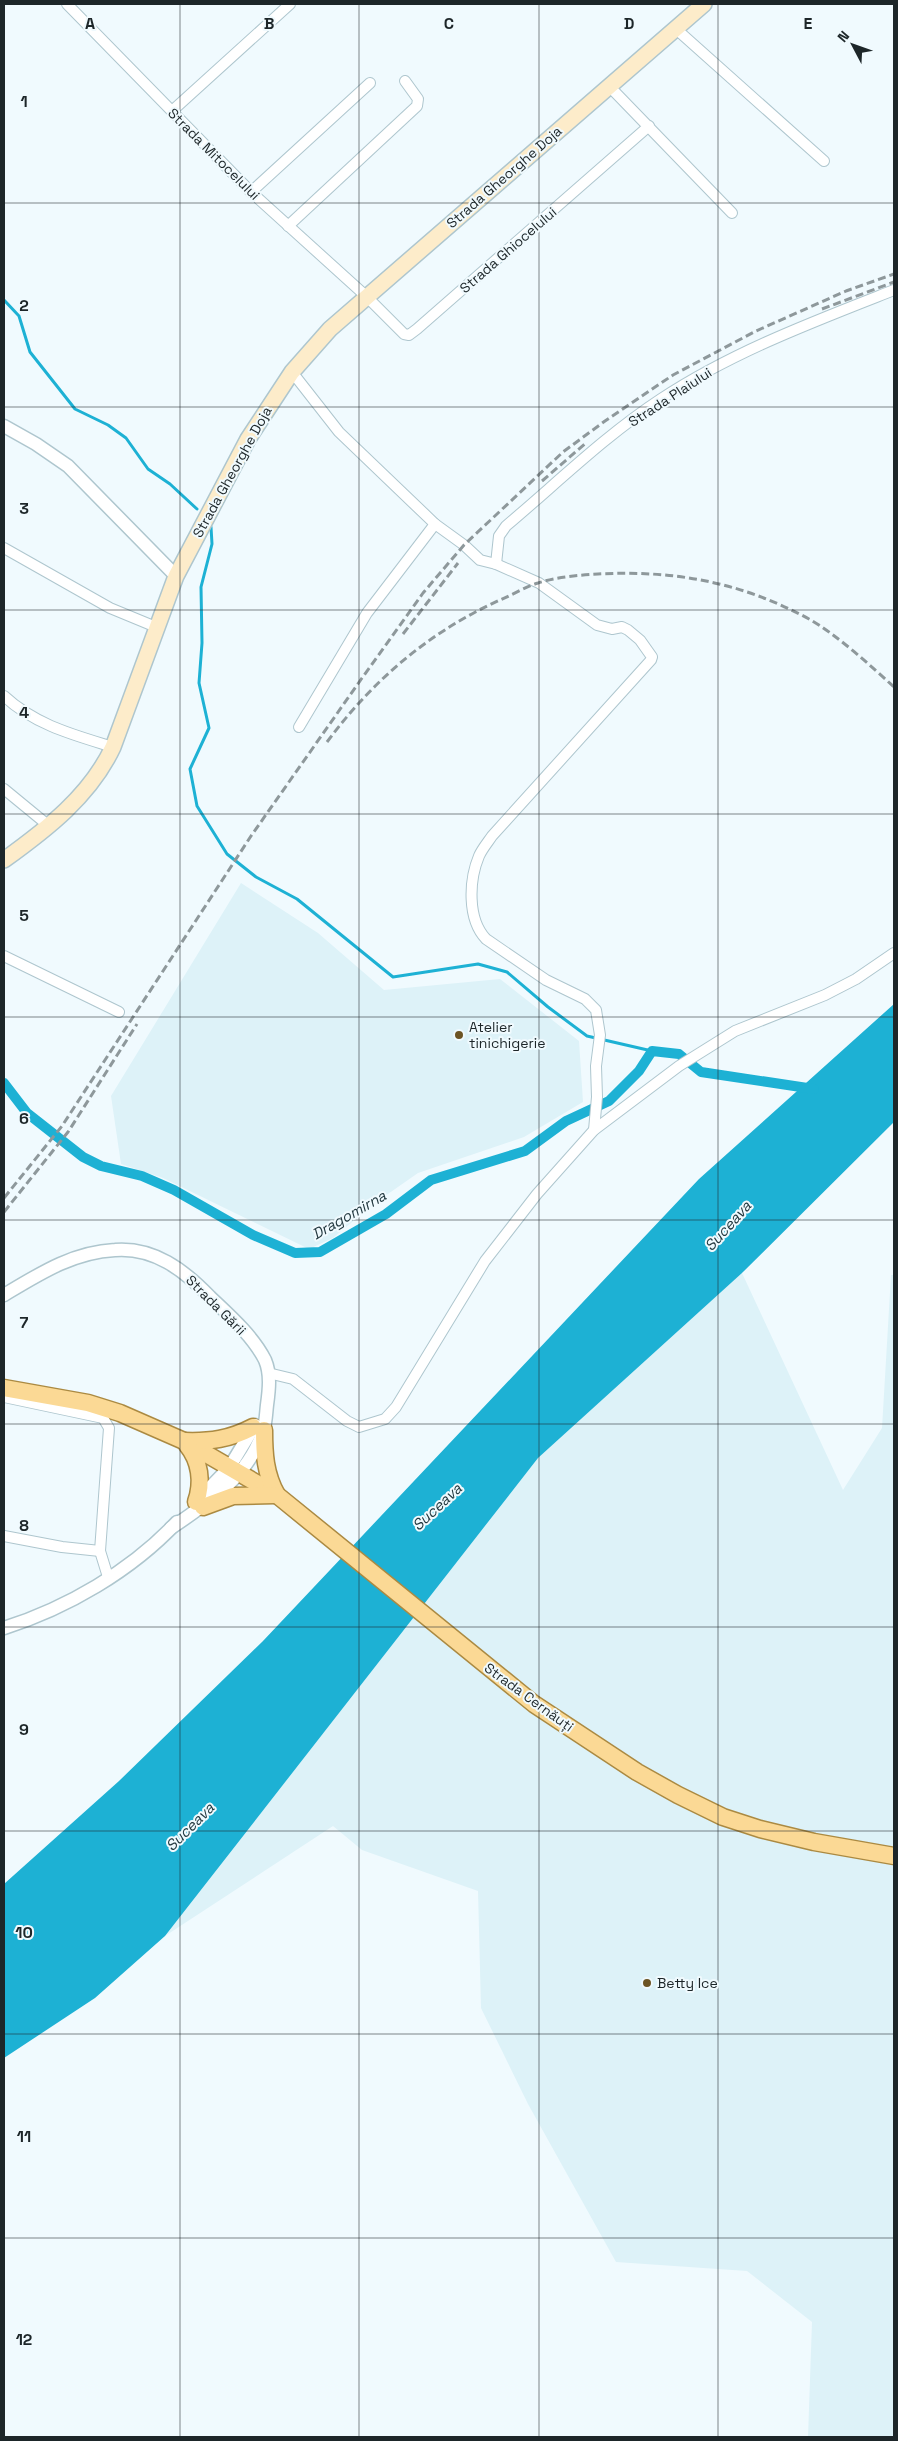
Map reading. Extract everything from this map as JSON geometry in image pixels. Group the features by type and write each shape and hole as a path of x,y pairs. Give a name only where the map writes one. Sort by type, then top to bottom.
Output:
{"main road":[{"name":"Strada Gheorghe Doja","path":"4,860 49,826 77,800 91,783 113,747 176,576 248,438 309,350 367,297 704,4"},
{"name":"Strada Cernăuți","path":"4,1388 107,1408 184,1441 277,1495 485,1666 544,1711 637,1772 678,1795 723,1817 814,1842 852,1855 894,1864"},
{"path":"258,1429 271,1484 277,1495 233,1496 199,1504 200,1475 193,1452 184,1441 216,1441 258,1429"},
{"name":"Strada Cernăuți","path":"814,1842 894,1856"}],"street":[{"name":"Strada Mitocelului","path":"67,4 251,192 367,297"},
{"path":"172,111 290,4"},
{"path":"676,28 824,161"},
{"path":"288,226 417,106 418,100 405,82"},
{"path":"251,192 370,83"},
{"path":"609,86 732,213"},
{"name":"Strada Ghiocelului","path":"367,297 400,332 409,334 413,332 648,126"},
{"name":"Strada Plaiului","path":"496,564 499,536 506,526 633,419 662,398 732,359 821,318 894,290"},
{"path":"292,372 339,432 435,524 464,544 480,560 496,564 538,583 596,625 612,629 622,627 634,635 652,657 492,836 479,856 473,886 473,914 480,933 546,980 586,999 596,1010 599,1040 596,1066 597,1097 594,1130"},
{"path":"4,426 44,449 68,466 176,576"},
{"path":"299,727 367,613 435,524"},
{"path":"4,548 110,608 156,627"},
{"path":"4,696 29,716 48,726 113,747"},
{"path":"4,789 49,826"},
{"path":"268,1373 292,1379 359,1427 386,1419 410,1386 437,1338 485,1261 537,1194 594,1130 679,1066 734,1032 825,995 856,978 894,953"},
{"path":"4,956 119,1012"},
{"name":"Strada Gării","path":"4,1295 45,1271 86,1254 116,1250 137,1251 167,1262 189,1276 245,1333 264,1360 270,1384 267,1407 250,1457 234,1471 217,1497 199,1504 108,1577 48,1612 4,1628"},
{"path":"4,1397 103,1418 107,1421 110,1428 100,1551 108,1577"},
{"path":"4,1536 62,1547 100,1551"}],"shaded area":[{"path":"241,883 318,933 384,990 500,979 579,1041 583,1102 524,1137 418,1173 375,1203 333,1238 309,1249 163,1178 121,1164 111,1096"},
{"path":"742,1273 843,1490 882,1428 891,1275 894,1275 894,2437 808,2437 812,2322 747,2271 616,2262 528,2104 481,2008 478,1891 362,1850 333,1826 165,1936 538,1458"}],"water":[{"name":"Suceava","path":"894,1004 894,1122 742,1273 538,1458 165,1936 95,1998 4,2058 4,1884 119,1781 263,1641 699,1179"}],"waterway":[{"path":"4,300 19,316 30,352 75,409 108,425 126,438 148,469 170,484 197,509"},
{"path":"211,527 212,544 201,587 202,643 199,683 209,728 190,769 197,806 227,854 256,877 297,899 393,977 478,964 507,972 548,1007 587,1036 652,1051"},
{"name":"Dragomirna","path":"4,1083 27,1113 83,1157 101,1166 142,1176 174,1190 253,1235 295,1253 320,1252 386,1214 431,1180 525,1151 566,1121 609,1101 639,1071 652,1051 679,1054 701,1072 814,1089"}],"railway":[{"path":"4,1198 62,1126 251,836 362,678 423,593 464,545 563,452 673,375 756,331 846,291 894,274"},
{"path":"822,309 894,282"},
{"path":"542,481 587,442"},
{"path":"403,634 458,563"},
{"path":"327,742 363,698 383,678 449,627 528,587 552,579 575,576 626,573 653,574 706,581 758,596 784,606 831,633 894,687"},
{"path":"4,1212 68,1132 137,1024"}],"place":[{"name":"Atelier tinichigerie","path":"459,1035"},
{"name":"Betty Ice","path":"647,1983"}]}
